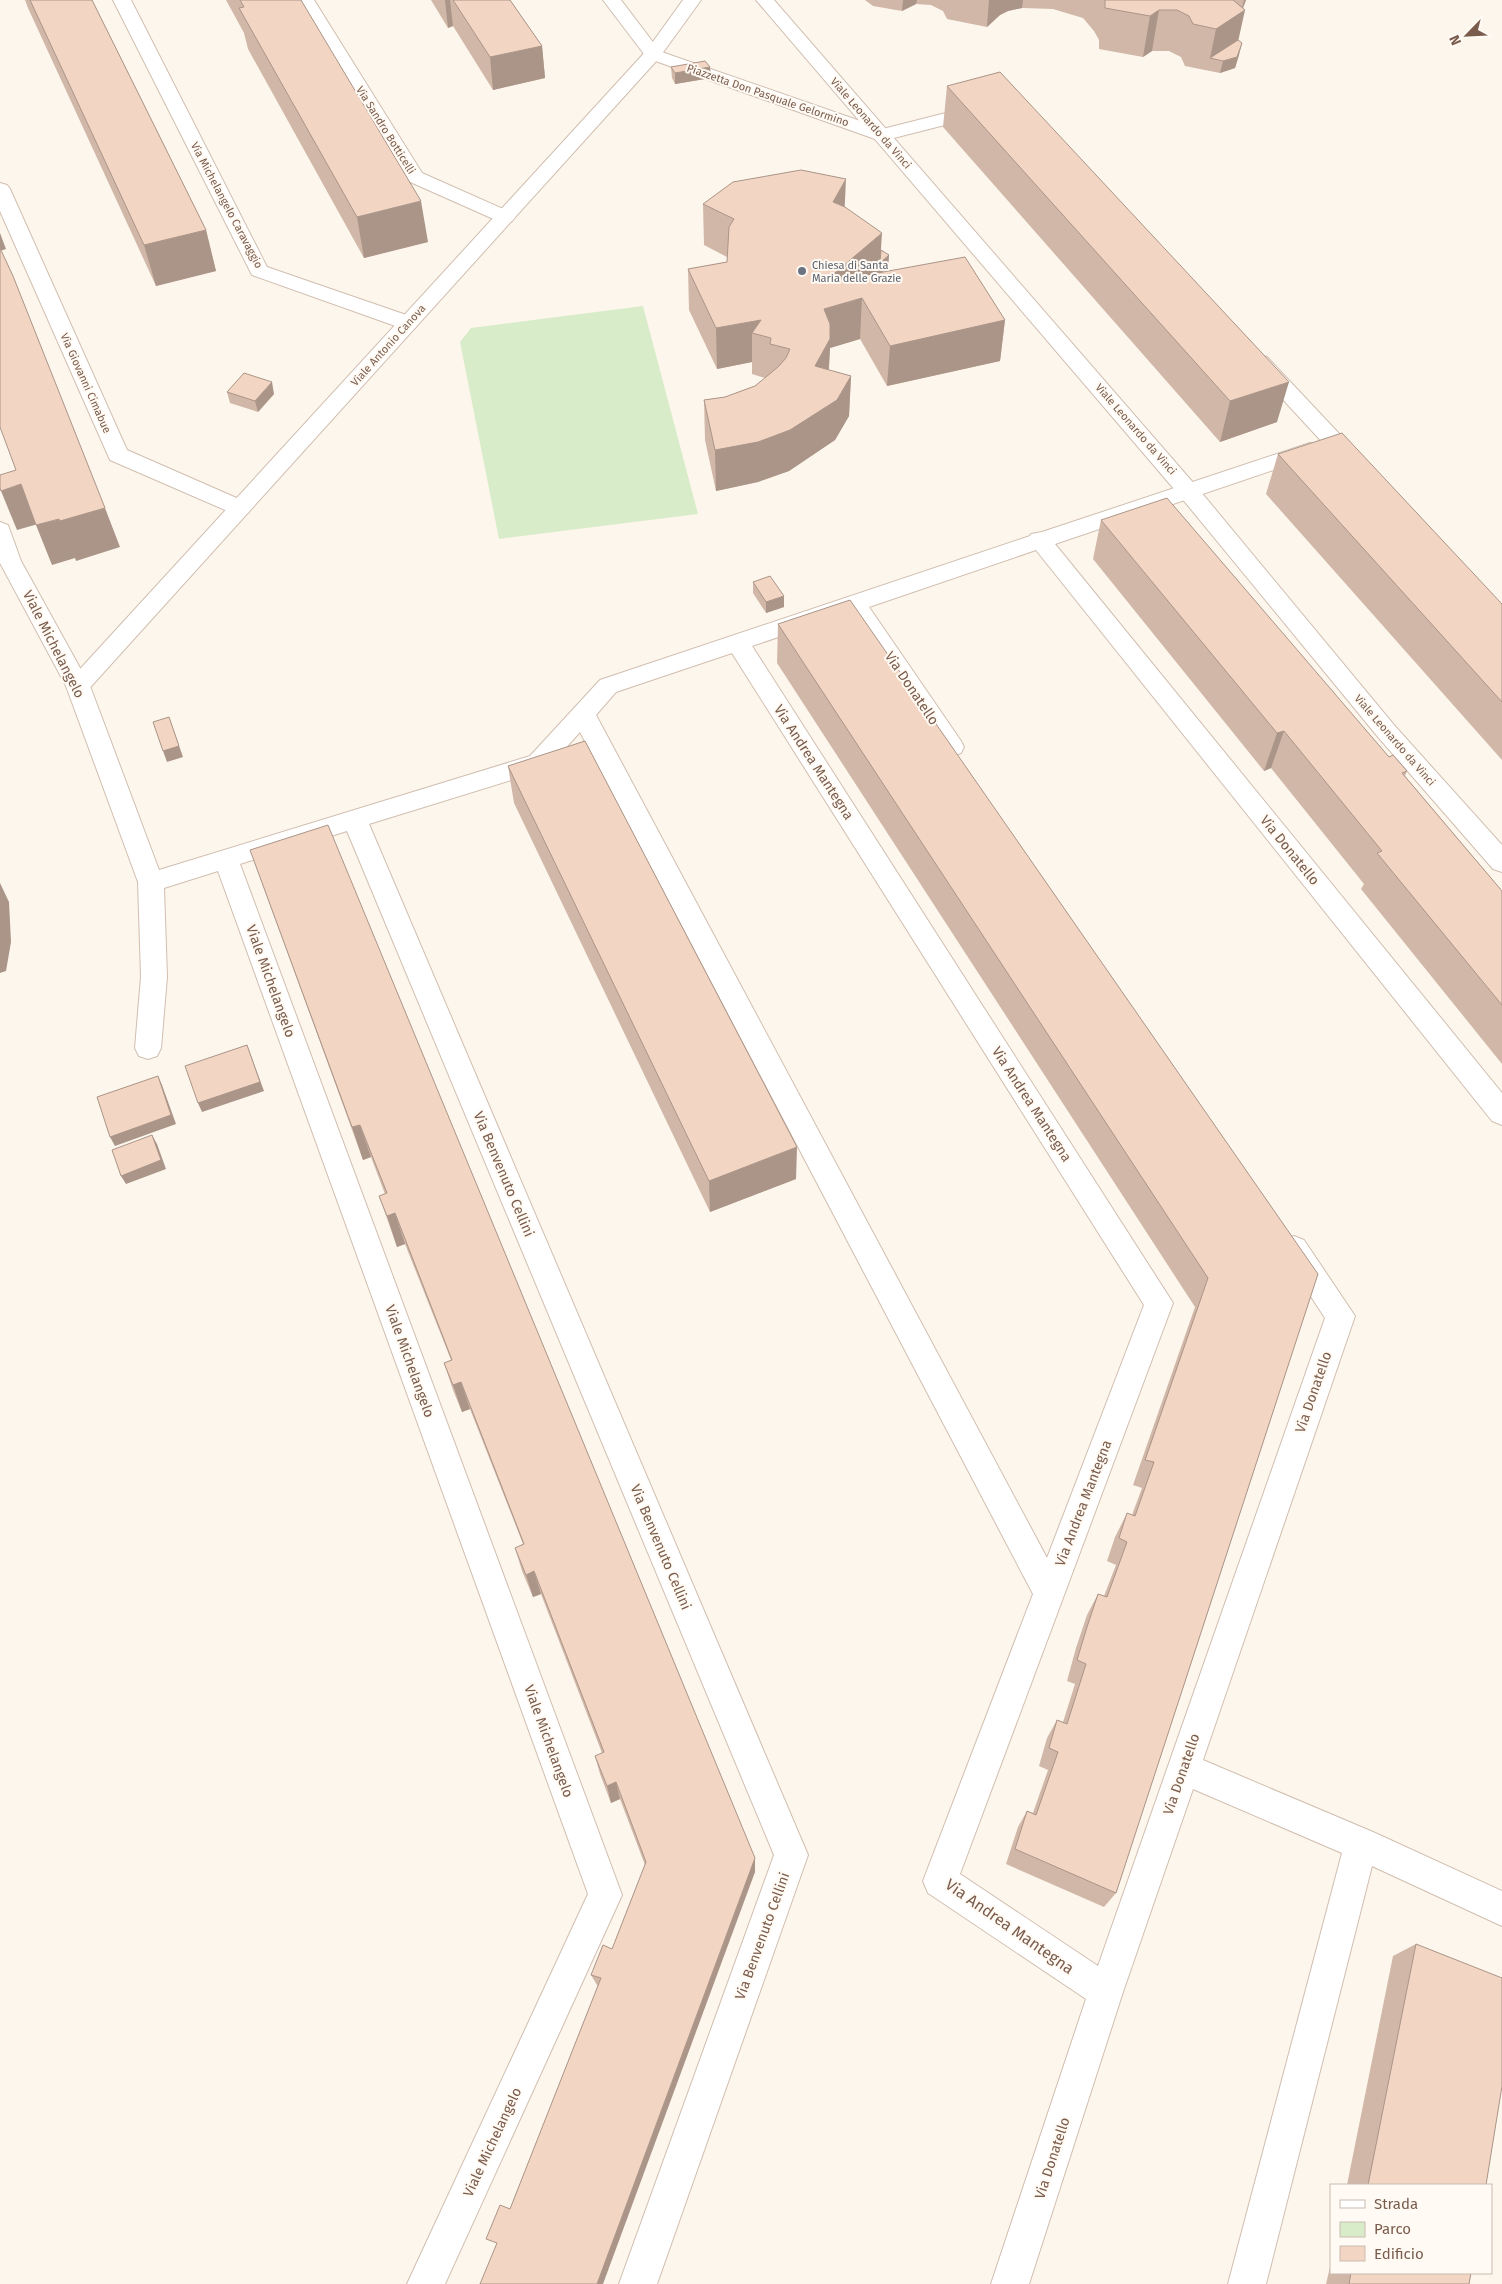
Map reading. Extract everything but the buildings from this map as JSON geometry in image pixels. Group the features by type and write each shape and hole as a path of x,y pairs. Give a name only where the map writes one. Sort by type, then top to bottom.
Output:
{"street":[{"name":"Via Michelangelo Caravaggio","path":"122,0 259,271 408,323"},
{"name":"Via Sandro Botticelli","path":"306,0 415,177 505,217"},
{"path":"612,0 653,54"},
{"name":"Viale Antonio Canova","path":"78,686 653,54 692,0"},
{"name":"Viale Leonardo da Vinci","path":"765,0 1188,491 1386,731 1502,862"},
{"name":"Piazzetta Don Pasquale Gelormino","path":"653,54 882,135"},
{"path":"882,135 998,105"},
{"name":"Via Giovanni Cimabue","path":"0,189 118,455 240,508"},
{"path":"1247,347 1368,478"},
{"path":"151,882 538,763 608,686 1039,539 1334,442"},
{"name":"Viale Michelangelo","path":"0,530 10,561 78,686 151,882 154,977 148,1048"},
{"name":"Via Donatello","path":"1039,539 1502,1113"},
{"name":"Via Donatello","path":"854,603 966,767"},
{"name":"Via Andrea Mantegna","path":"738,643 1159,1302 940,1881 1106,1992"},
{"name":"Via Andrea Mantegna","path":"583,714 1049,1594"},
{"name":"Via Benvenuto Cellini","path":"354,820 791,1855 638,2284"},
{"name":"Viale Michelangelo","path":"226,859 605,1895 426,2284"},
{"name":"Via Donatello","path":"1010,2284 1106,1992 1340,1316 1278,1226"},
{"path":"1183,1768 1361,1844 1502,1909"},
{"path":"1248,2284 1361,1844"}],"green space":[{"path":"643,306 698,514 499,539 460,342 471,328"}],"place":[{"name":"Chiesa di Santa Maria delle Grazie","path":"802,271"}]}
